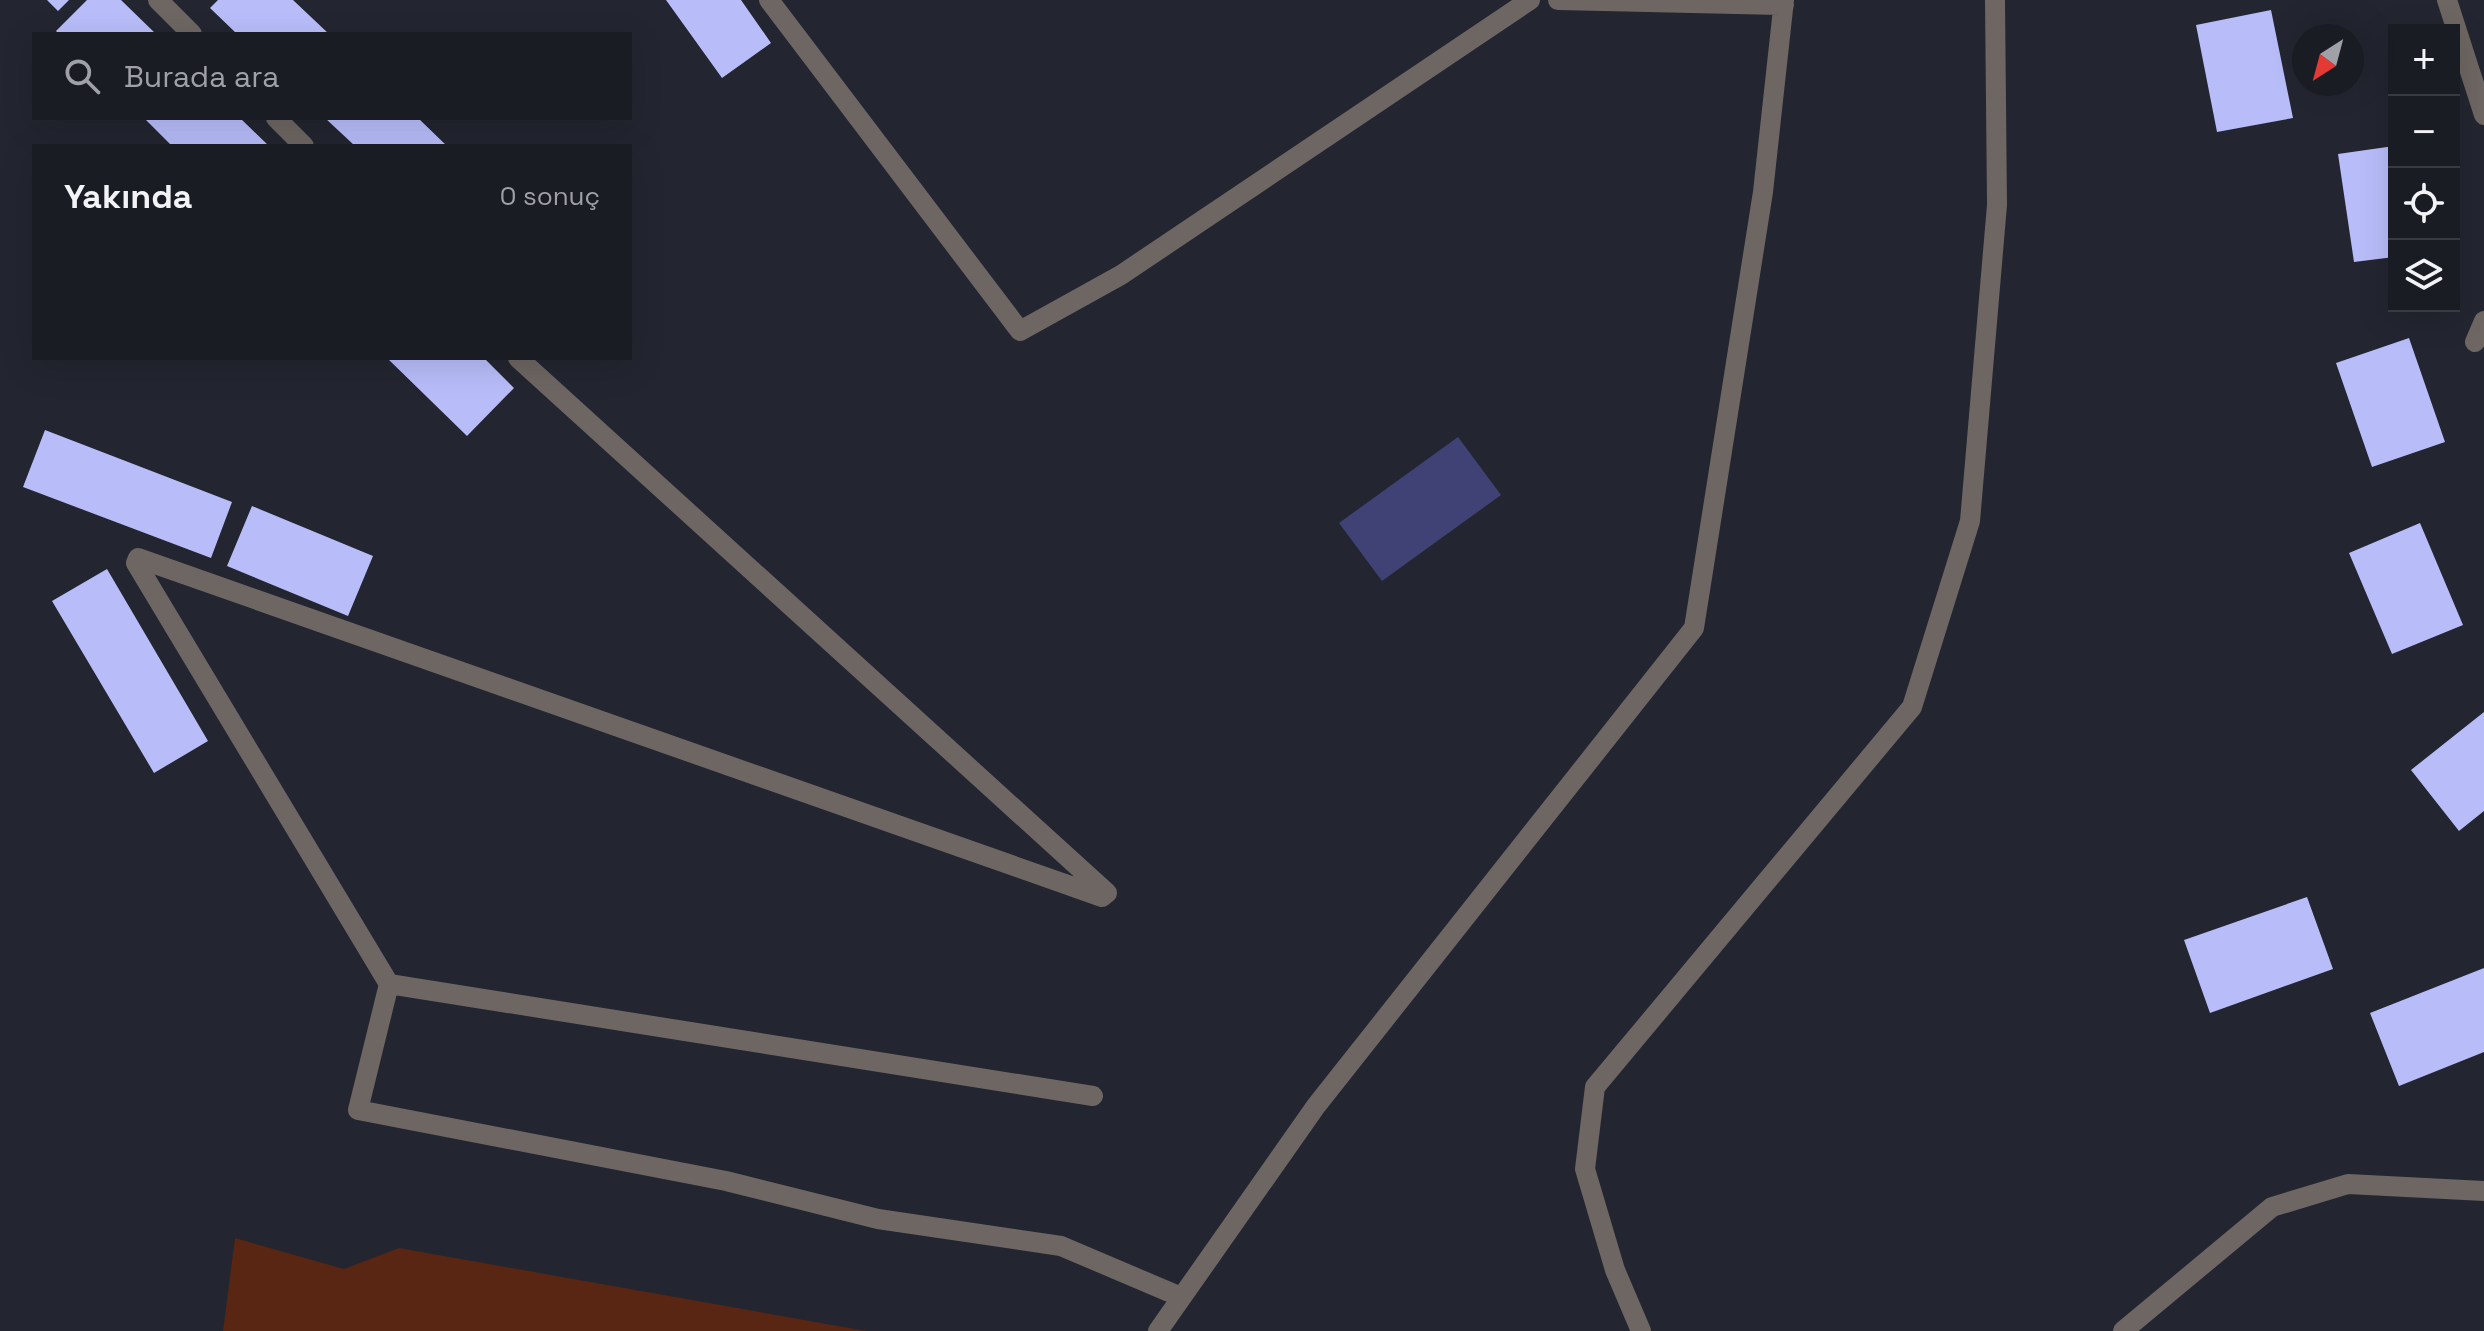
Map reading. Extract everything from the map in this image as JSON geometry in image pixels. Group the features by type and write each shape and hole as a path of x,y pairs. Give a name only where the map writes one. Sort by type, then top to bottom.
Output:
{"street":[{"path":"158,0 190,32"},
{"path":"769,0 1020,331 1121,275 1530,0"},
{"path":"1158,1331 1316,1106 1694,628 1763,192 1784,2 1558,0"},
{"path":"1641,1331 1615,1270 1585,1169 1595,1087 1912,707 1970,521 1997,205 1995,0"},
{"path":"2447,0 2484,115"},
{"path":"278,120 302,144"},
{"path":"2475,342 2484,321"},
{"path":"520,360 1107,893 1102,897 137,559 136,563 389,984 358,1110 726,1181 878,1219 1061,1246 1181,1297"},
{"path":"389,984 1093,1096"},
{"path":"2123,1331 2272,1207 2348,1184 2484,1191"}],"shaded area":[{"path":"235,1238 344,1269 399,1248 866,1331 223,1331"}],"water":[{"path":"1458,437 1501,495 1382,581 1339,523"}],"building":[{"path":"47,0 69,0 58,11"},
{"path":"87,0 121,0 154,32 57,32"},
{"path":"218,0 293,0 327,32 235,32 210,8"},
{"path":"666,0 741,0 771,43 722,78"},
{"path":"2271,10 2293,118 2217,132 2196,25"},
{"path":"146,120 242,120 267,144 170,144"},
{"path":"327,120 420,120 445,144 353,144"},
{"path":"2388,147 2388,258 2354,262 2338,154"},
{"path":"2409,338 2445,442 2372,467 2336,363"},
{"path":"389,360 486,360 514,388 467,436"},
{"path":"45,430 232,502 211,558 23,487"},
{"path":"252,506 373,556 348,616 227,566"},
{"path":"2420,523 2463,625 2392,654 2349,553"},
{"path":"107,569 208,741 154,773 52,601"},
{"path":"2484,712 2484,811 2459,831 2411,770"},
{"path":"2307,897 2333,969 2210,1013 2184,940"},
{"path":"2484,968 2484,1052 2399,1086 2370,1013"}]}
